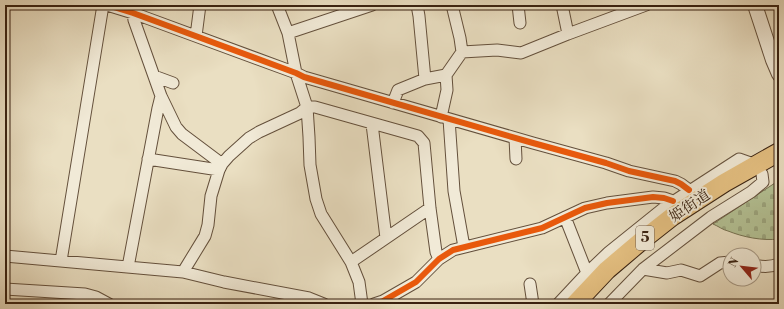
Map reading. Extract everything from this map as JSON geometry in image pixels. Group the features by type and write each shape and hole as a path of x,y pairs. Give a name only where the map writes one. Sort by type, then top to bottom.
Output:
{"main road":[{"name":"姫街道","path":"759,170 779,152"},
{"name":"姫街道","path":"575,304 607,270 673,216 779,159"},
{"name":"姫街道","path":"589,304 616,277 727,188"}],"street":[{"path":"61,261 103,5"},
{"path":"107,5 196,36 304,77 515,138 675,181 690,190"},
{"path":"196,36 200,5"},
{"path":"277,5 288,33 296,73 307,107 310,165 316,199 321,214 351,262 359,282 362,304"},
{"path":"288,33 372,5"},
{"path":"417,5 425,79"},
{"path":"452,5 462,52 446,75 447,90 445,118 454,191 464,247"},
{"path":"518,5 520,23"},
{"path":"562,5 568,34"},
{"path":"462,52 497,50 520,53 646,5"},
{"path":"756,5 773,60 779,74"},
{"path":"133,13 134,20 161,96 176,127 220,167"},
{"path":"392,103 398,90 425,79 446,75"},
{"path":"154,76 173,83"},
{"path":"128,267 161,96"},
{"path":"183,272 205,236 208,225 211,196 220,167 236,149 259,132 300,113 307,107 315,106 372,124 418,136 424,143 430,208 436,252 439,259"},
{"path":"372,124 386,238"},
{"path":"515,138 516,159"},
{"path":"558,304 609,252 673,201 739,158 759,170 762,182 751,192 711,218 643,269 609,304"},
{"path":"148,159 220,167"},
{"path":"374,304 383,301 416,282 439,259 453,250 542,228 585,208 607,203 653,197 673,201"},
{"path":"351,262 430,208"},
{"path":"564,217 587,274"},
{"path":"5,256 183,272 224,282 309,298 324,304"},
{"path":"643,269 667,273 681,270 700,276 722,263"},
{"path":"762,267 779,264"},
{"path":"530,284 533,304"},
{"path":"5,290 85,294 96,297 109,304"}],"green space":[{"path":"778,181 779,239 759,239 746,237 713,224"}],"cycle path":[{"path":"107,5 133,13 304,77 606,163 629,171 675,181 689,190"},
{"path":"374,304 383,301 416,282 439,259 453,250 542,228 585,208 607,203 653,197 673,201"}]}
